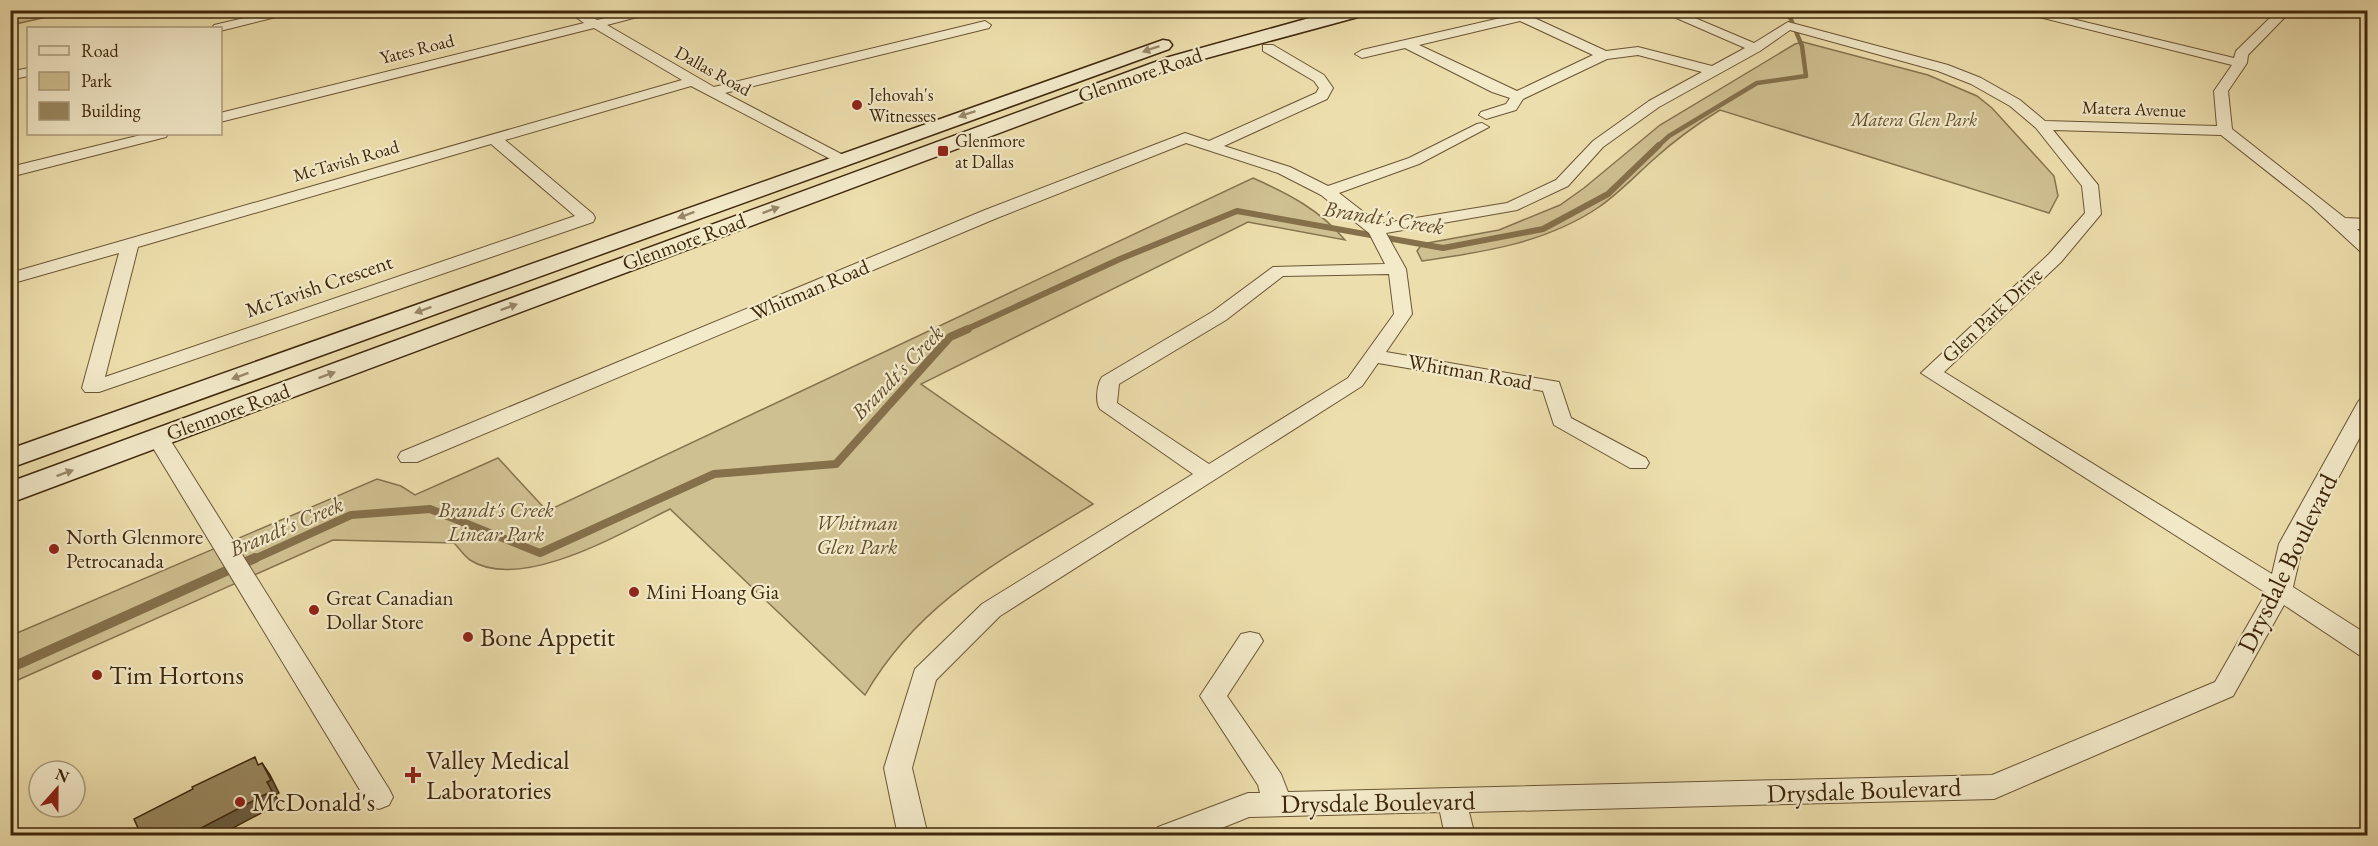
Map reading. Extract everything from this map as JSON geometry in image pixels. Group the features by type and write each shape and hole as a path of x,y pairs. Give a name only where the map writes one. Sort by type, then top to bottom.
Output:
{"main road":[{"name":"Glenmore Road","path":"1216,30 1288,10"},
{"name":"Glenmore Road","path":"10,493 1175,61 1322,19 1363,10"},
{"name":"Glenmore Road","path":"10,459 840,159 1184,39"}],"street":[{"path":"222,27 298,10"},
{"name":"Dallas Road","path":"572,10 712,92 840,159"},
{"name":"Yates Road","path":"222,117 658,10"},
{"path":"1506,10 1604,55"},
{"path":"1664,10 1755,48"},
{"path":"2017,10 2240,63"},
{"path":"2286,10 2241,54 2240,63 2221,91 2225,131 2274,172 2343,224 2367,249"},
{"path":"1362,54 1521,17"},
{"path":"712,92 985,25"},
{"name":"Glen Park Drive","path":"1376,230 1511,207 1562,183 1598,144 1654,104 1755,48 1788,26 1943,68 1976,81 2015,103 2041,125 2090,185 2093,214 2055,258 1931,373 2280,590 2367,648"},
{"path":"1408,44 1497,89 1518,96"},
{"path":"1213,145 1322,96 1326,88 1319,78 1268,48"},
{"path":"1327,192 1414,161 1511,106 1518,96 1604,55 1638,51 1657,54 1714,71"},
{"path":"10,76 27,72"},
{"name":"McTavish Road","path":"10,279 693,81"},
{"name":"Matera Avenue","path":"2041,125 2225,131"},
{"path":"10,171 157,135"},
{"name":"Whitman Road","path":"409,457 980,219 1185,138 1213,145 1284,170 1327,192 1376,230 1397,269 1403,314 1355,382 991,610 924,676 898,768 913,836"},
{"name":"McTavish Crescent","path":"130,244 92,388 587,218 494,139"},
{"path":"2343,224 2367,224"},
{"path":"1207,473 1107,405 1109,381 1219,316 1279,271 1397,269"},
{"name":"Whitman Road","path":"1373,356 1552,386 1561,421 1638,463"},
{"name":"Drysdale Boulevard","path":"1168,836 1248,805 1994,787 2224,689 2280,590 2291,544 2359,437 2367,402"},
{"path":"158,438 379,797"},
{"path":"1250,641 1213,696 1271,782 1277,804"},
{"path":"1452,800 1460,836"}],"green space":[{"path":"10,11 40,11 60,14 11,25"},
{"name":"Matera Glen Park","path":"1803,42 1928,75 1977,96 1992,108 2054,176 2058,196 2049,213 1720,110 1670,145 1606,202 1579,219 1536,238 1514,244 1422,261 1417,251 1422,244 1499,230 1560,205 1660,125 1795,44"},
{"path":"1253,178 1279,190 1314,211 1345,240 1248,222 921,384 1093,504 996,564 937,608 911,633 887,662 865,695 670,509 572,556 516,569 491,568 470,560 454,543 333,540 11,683 10,636 377,479 401,486 415,495 498,458 547,511"}],"building":[{"path":"255,757 258,765 262,763 271,780 267,782 272,791 186,836 136,836 134,830 138,828 134,819 193,789 192,787"}],"waterway":[{"name":"Brandt's Creek","path":"1657,147 1669,136 1757,83 1806,76 1802,46 1787,10"},
{"name":"Brandt's Creek","path":"965,330 1120,259 1237,211 1443,248 1543,229 1608,194 1659,145"},
{"name":"Brandt's Creek","path":"252,560 351,515 430,509 540,553 714,474 836,464 950,337 968,329"},
{"name":"Brandt's Creek","path":"10,668 255,558"}],"place":[{"name":"Jehovah's Witnesses","path":"857,105"},
{"name":"Glenmore at Dallas","path":"943,151"},
{"name":"North Glenmore Petrocanada","path":"54,549"},
{"name":"Mini Hoang Gia","path":"634,592"},
{"name":"Great Canadian Dollar Store","path":"314,610"},
{"name":"Bone Appetit","path":"468,637"},
{"name":"Tim Hortons","path":"97,675"},
{"name":"Valley Medical Laboratories","path":"413,775"},
{"name":"McDonald's","path":"240,802"}],"park label":[{"name":"Brandt's Creek Linear Park","path":"496,522"},
{"name":"Whitman Glen Park","path":"857,535"}]}
